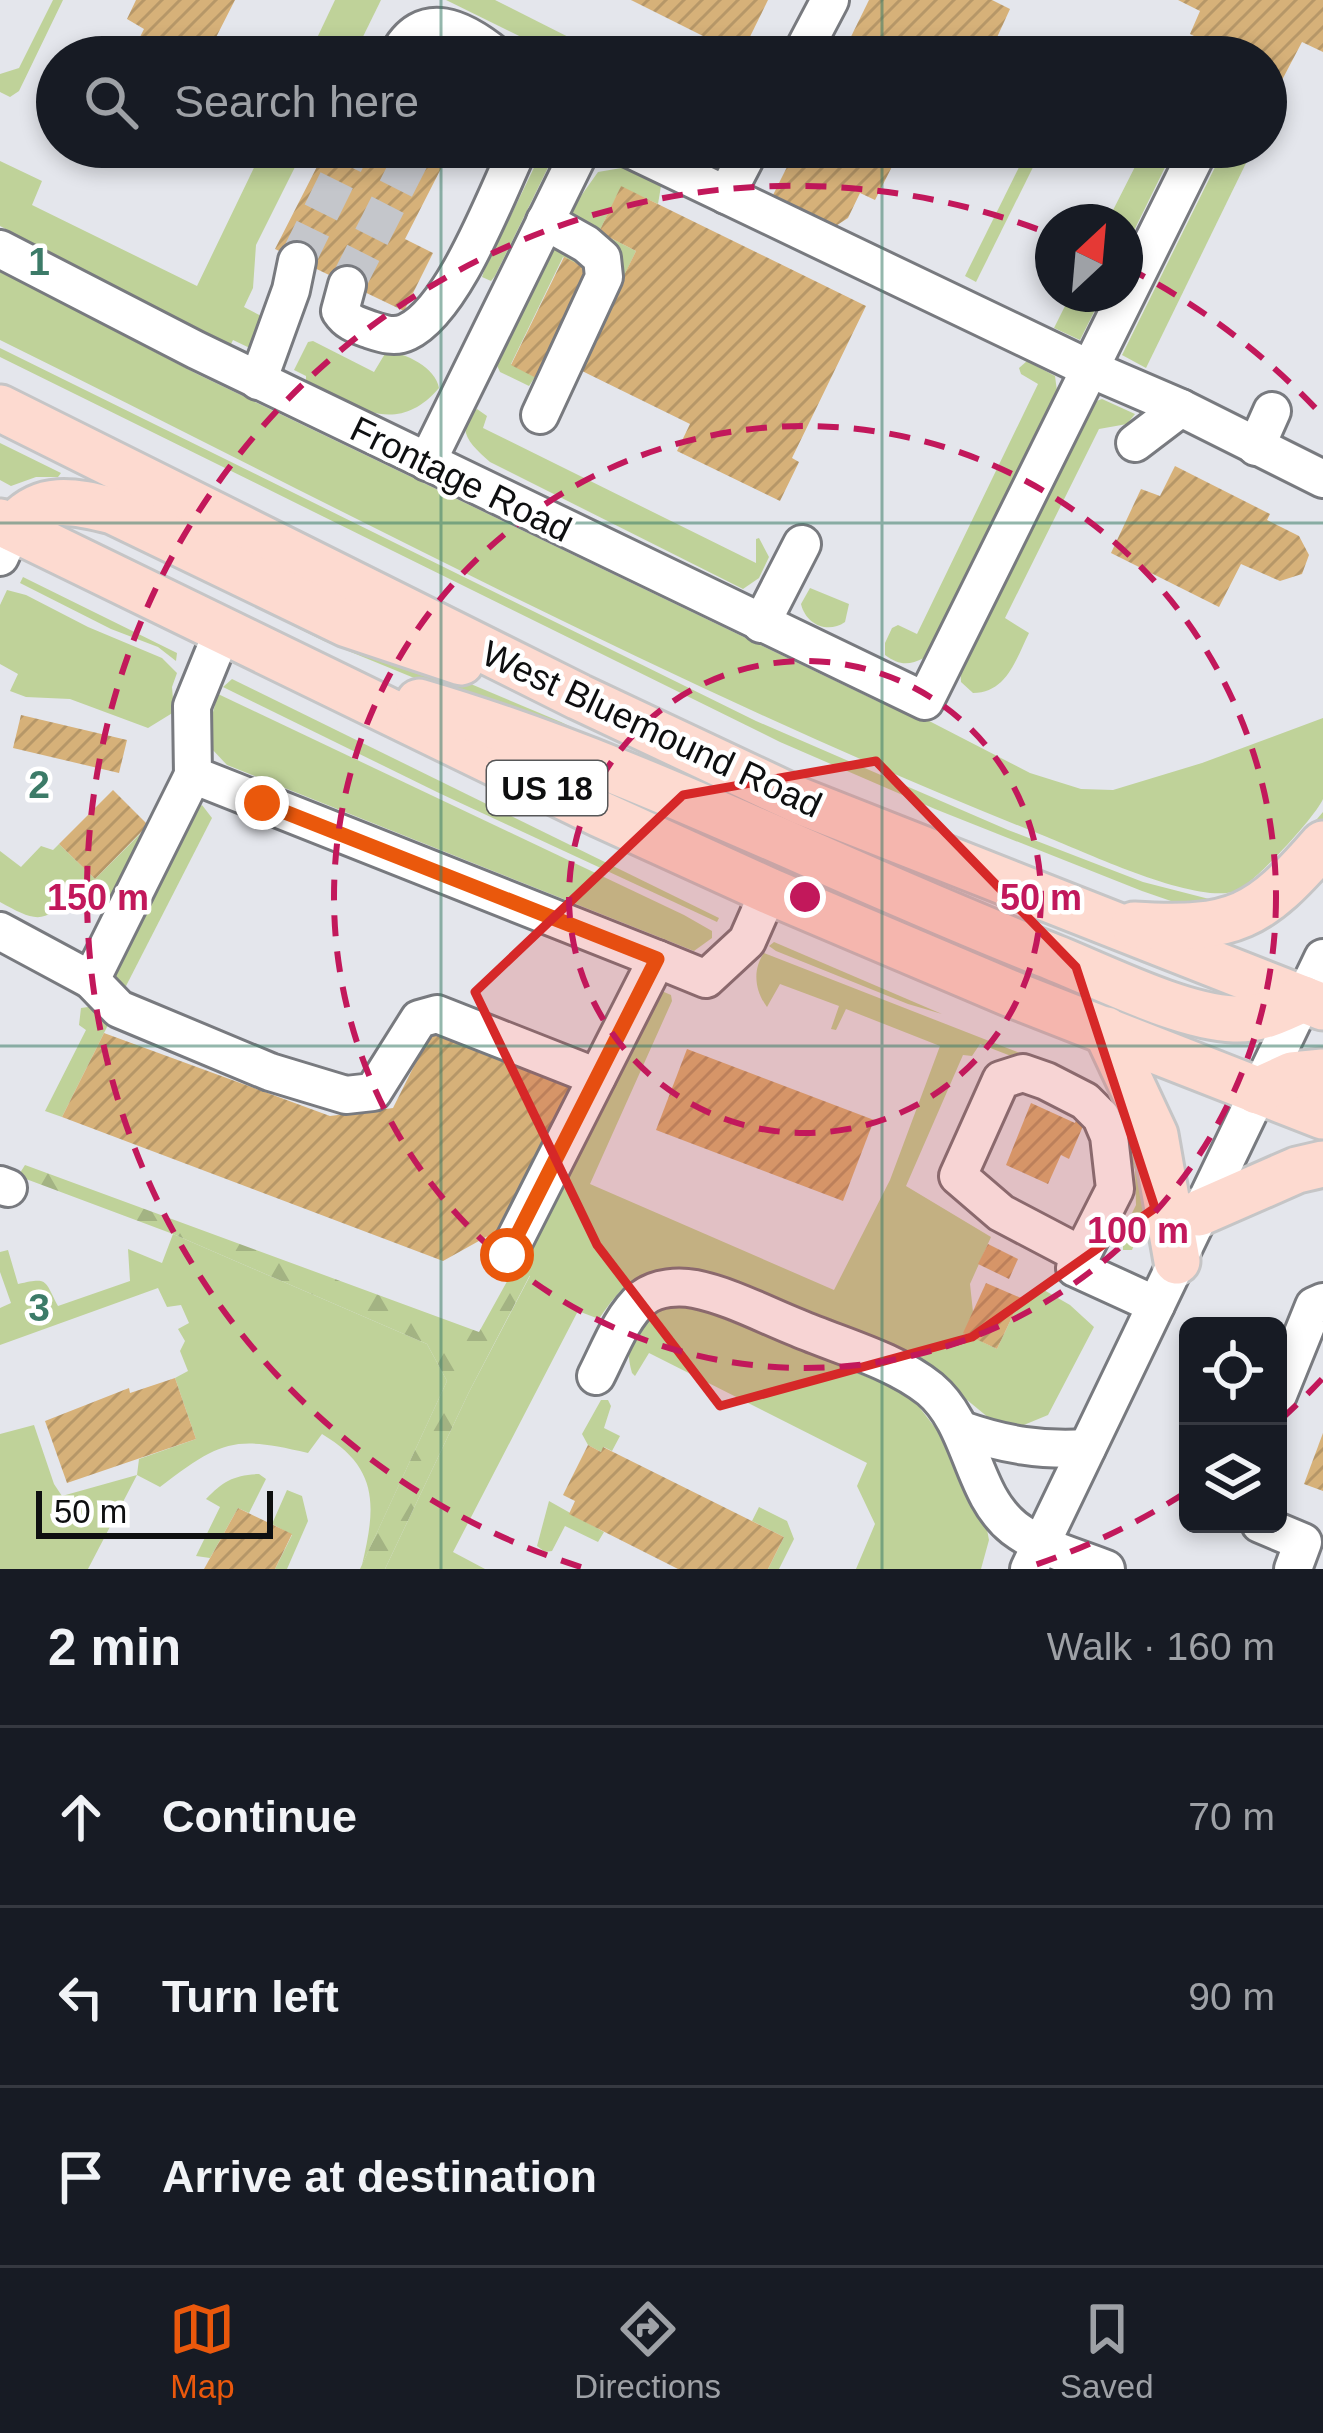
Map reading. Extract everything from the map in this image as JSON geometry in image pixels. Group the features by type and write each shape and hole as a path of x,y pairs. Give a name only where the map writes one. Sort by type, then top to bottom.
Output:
{"main road":[{"name":"West Bluemound Road","path":"0,408 579,697 800,801 1313,1003"},
{"path":"4,536 27,510 39,505 87,504 113,511 402,645 579,697"},
{"name":"US 18","path":"4,536 223,630 769,891 1323,1116"},
{"path":"301,668 508,728 979,928 1192,1011 1233,1019 1264,1017 1313,1003"},
{"path":"1103,923 1169,927 1220,922 1259,910 1323,844"},
{"path":"1106,1030 1155,1135 1177,1262"},
{"path":"1257,1091 1292,1076 1323,1072"},
{"path":"1199,1213 1298,1170 1323,1164"}],"street":[{"path":"811,36 830,0"},
{"path":"407,36 432,25 452,36"},
{"path":"347,285 340,310 347,321 387,335 405,334 450,291 509,168"},
{"path":"428,462 572,168"},
{"path":"671,168 1323,479"},
{"path":"726,194 740,168"},
{"path":"1088,368 1189,168"},
{"path":"540,415 604,277 602,258 545,221"},
{"name":"Frontage Road","path":"0,249 259,381 925,701 1088,368"},
{"path":"259,381 297,261"},
{"path":"438,307 490,331"},
{"path":"1135,443 1181,408"},
{"path":"1256,447 1272,411"},
{"path":"761,624 802,544"},
{"path":"91,980 193,776 192,706 223,630"},
{"path":"193,776 706,979 747,941 769,891"},
{"path":"0,931 91,980 119,1009 270,1072 346,1095 373,1092 419,1019 437,1014 597,1077"},
{"path":"1035,1556 1257,1091 1313,1003 1323,958"},
{"path":"507,1255 657,959"},
{"path":"1081,1256 1001,1213 958,1176 1000,1080 1023,1073 1046,1081 1085,1101 1101,1117 1109,1136 1115,1189 1075,1268 1156,1305"},
{"path":"596,1376 622,1325 644,1298 667,1288 696,1289 886,1365 931,1390 962,1430 988,1492 1035,1556 1106,1569"},
{"path":"1287,1373 1314,1306 1323,1302"},
{"path":"962,1430 1005,1445 1087,1448"},
{"path":"1282,1533 1303,1542 1293,1569"}],"highlighted area":[{"path":"876,761 1076,967 1155,1208 972,1337 720,1406 597,1245 475,992 683,795"}],"green space":[{"path":"53,0 63,0 46,36 36,36 36,56 19,91 10,97 0,92 0,74 19,68"},
{"path":"335,0 381,0 363,36 318,36"},
{"path":"446,0 495,0 566,36 519,36"},
{"path":"0,161 42,181 32,205 197,286 254,168 294,168 256,245 253,288 244,307 263,317 256,351 233,340 230,346 0,226"},
{"path":"534,168 548,168 491,281 482,277"},
{"path":"636,168 661,186 658,204 621,187 599,232 636,251 624,276 572,218 571,210 598,172"},
{"path":"1019,168 1033,168 976,282 965,276"},
{"path":"1134,168 1165,168 1143,212 1143,204 1116,204"},
{"path":"1215,168 1244,168 1146,368 1122,355"},
{"path":"555,246 563,246 589,270 563,257 511,364 535,377 529,386 500,372 495,361"},
{"path":"0,271 197,374 877,701 904,708 1030,773 1081,789 1113,790 1323,718 1323,799 1283,849 1236,891 1196,891 1114,865 913,782 649,662 0,340"},
{"path":"1062,312 1094,312 1080,340 1054,328"},
{"path":"308,342 374,372 386,352 402,355 426,368 439,388 407,412 391,415 358,408 306,384 306,376 294,370"},
{"path":"0,348 756,721 1008,830 1143,882 1213,900 1241,897 1273,870 1323,812 1323,826 1263,893 1242,904 1197,910 1142,891 780,742 0,357"},
{"path":"1027,361 1055,376 1053,403 924,658 895,661 885,655 892,628 898,625 917,634 1038,384 1021,374 1019,368"},
{"path":"1102,399 1135,414 1127,424 1099,429 1005,618 1029,633 1020,653 1002,681 973,693 961,682 960,664 1091,403"},
{"path":"477,409 487,416 483,428 756,563 759,538 769,557 759,578 743,589 490,462 465,430"},
{"path":"0,443 61,473 11,486 0,480"},
{"path":"76,518 561,722 628,755 624,764 324,641"},
{"path":"23,577 177,653 176,661 158,647 20,583"},
{"path":"810,588 849,604 845,622 825,627 813,622 801,604"},
{"path":"7,590 162,658 177,673 172,687 174,712 148,728 70,699 26,697 10,691 18,674 0,664 0,605"},
{"path":"232,679 719,918 717,922 439,793 223,687"},
{"path":"218,694 684,915 712,931 712,938 694,951 227,765 210,747"},
{"path":"202,805 212,818 125,988 110,981 191,813"},
{"path":"147,827 151,832 111,913 68,891 53,911 38,917 0,902 0,851 21,867 41,846 53,850 59,844 95,879"},
{"path":"774,942 942,1014 776,951 769,946"},
{"path":"764,953 1048,1064 1114,1111 1135,1144 1148,1209 1132,1250 1123,1250 1123,1231 1136,1205 1135,1170 1125,1140 1060,1075 980,1044 972,1056 963,1055 906,1186 991,1237 970,1284 973,1312 964,1333 997,1349 1021,1298 1029,1302 1037,1286 1070,1305 1094,1327 1048,1415 1019,1427 995,1423 910,1353 690,1267 659,1270 627,1285 599,1319 578,1311 453,1552 485,1569 385,1569 530,1276 515,1267 657,989 671,995 672,1001 590,1184 834,1290 890,1180 940,1046 846,1009 836,1030 831,1029 839,1006 780,984 767,1007 756,980"},
{"path":"95,1006 113,1015 62,1117 45,1111 86,1030 79,1025 81,1008"},
{"path":"25,1165 479,1332 515,1267 530,1275 385,1569 360,1569 447,1381 427,1344 173,1234 18,1176"},
{"path":"173,1234 427,1344 447,1381 362,1565 370,1524 369,1490 354,1461 322,1434 308,1453 262,1444 229,1446 198,1460 160,1487 137,1475 139,1459 196,1439 175,1378 188,1371 180,1351 185,1341 178,1329 189,1323 181,1305 167,1307 158,1288 0,1345 0,1308 11,1303 0,1272 0,1252 8,1250 18,1284 44,1283 58,1306 130,1281 128,1249 162,1263"},
{"path":"671,1303 689,1305 909,1394 937,1430 984,1514 989,1540 981,1569 856,1569 875,1524 857,1486 867,1463 649,1353 635,1376 632,1373 629,1348 635,1329"},
{"path":"601,1400 608,1400 611,1406 604,1428 620,1436 612,1451 604,1447 601,1452 588,1445 582,1434"},
{"path":"34,1425 62,1496 137,1475 88,1569 0,1569 0,1434"},
{"path":"259,1474 266,1479 249,1513 238,1508 210,1558 196,1556 220,1507 206,1499 230,1480"},
{"path":"287,1490 302,1496 308,1521 287,1569 275,1569 292,1535 272,1524"},
{"path":"549,1501 604,1532 598,1542 565,1526 552,1551 537,1546"},
{"path":"759,1507 787,1521 794,1539 779,1569 768,1569 784,1537 752,1521"}],"building":[{"path":"136,0 235,0 217,36 140,36 144,29 127,19"},
{"path":"631,0 768,0 750,36 703,36"},
{"path":"869,0 992,0 1010,9 998,36 851,36"},
{"path":"1178,0 1323,0 1323,52 1302,42 1287,70 1287,36 1194,36 1190,34 1200,11"},
{"path":"316,168 441,168 405,239 433,253 404,311 275,249"},
{"path":"786,168 891,168 875,200 860,193 848,218 831,229 769,203"},
{"path":"621,186 866,306 792,458 799,462 780,501 677,451 690,424 578,369 636,251 599,232"},
{"path":"564,257 592,271 538,379 511,365"},
{"path":"1175,466 1270,514 1267,520 1299,536 1309,555 1302,574 1280,581 1241,564 1219,607 1111,553 1141,489 1160,496"},
{"path":"21,715 127,740 119,773 13,748"},
{"path":"113,790 148,825 95,879 59,844"},
{"path":"431,1032 574,1087 504,1227 443,1261 62,1117 104,1033 330,1116 393,1108"},
{"path":"687,1049 874,1120 843,1201 656,1130"},
{"path":"1031,1103 1075,1123 1078,1116 1086,1119 1069,1159 1061,1155 1048,1184 1006,1165"},
{"path":"988,1244 1018,1259 1009,1279 978,1264"},
{"path":"986,1283 1021,1298 997,1349 963,1333"},
{"path":"175,1378 196,1439 67,1483 45,1421 129,1388 130,1393"},
{"path":"1323,1433 1323,1491 1304,1484"},
{"path":"588,1445 601,1452 603,1447 784,1537 768,1569 678,1569 569,1514 575,1501 563,1495"},
{"path":"238,1508 292,1534 275,1569 204,1569"}],"tunnel":[{"path":"297,261 343,168"},
{"path":"347,285 406,168"}],"route":[{"path":"262,803 657,959 507,1255"}]}
